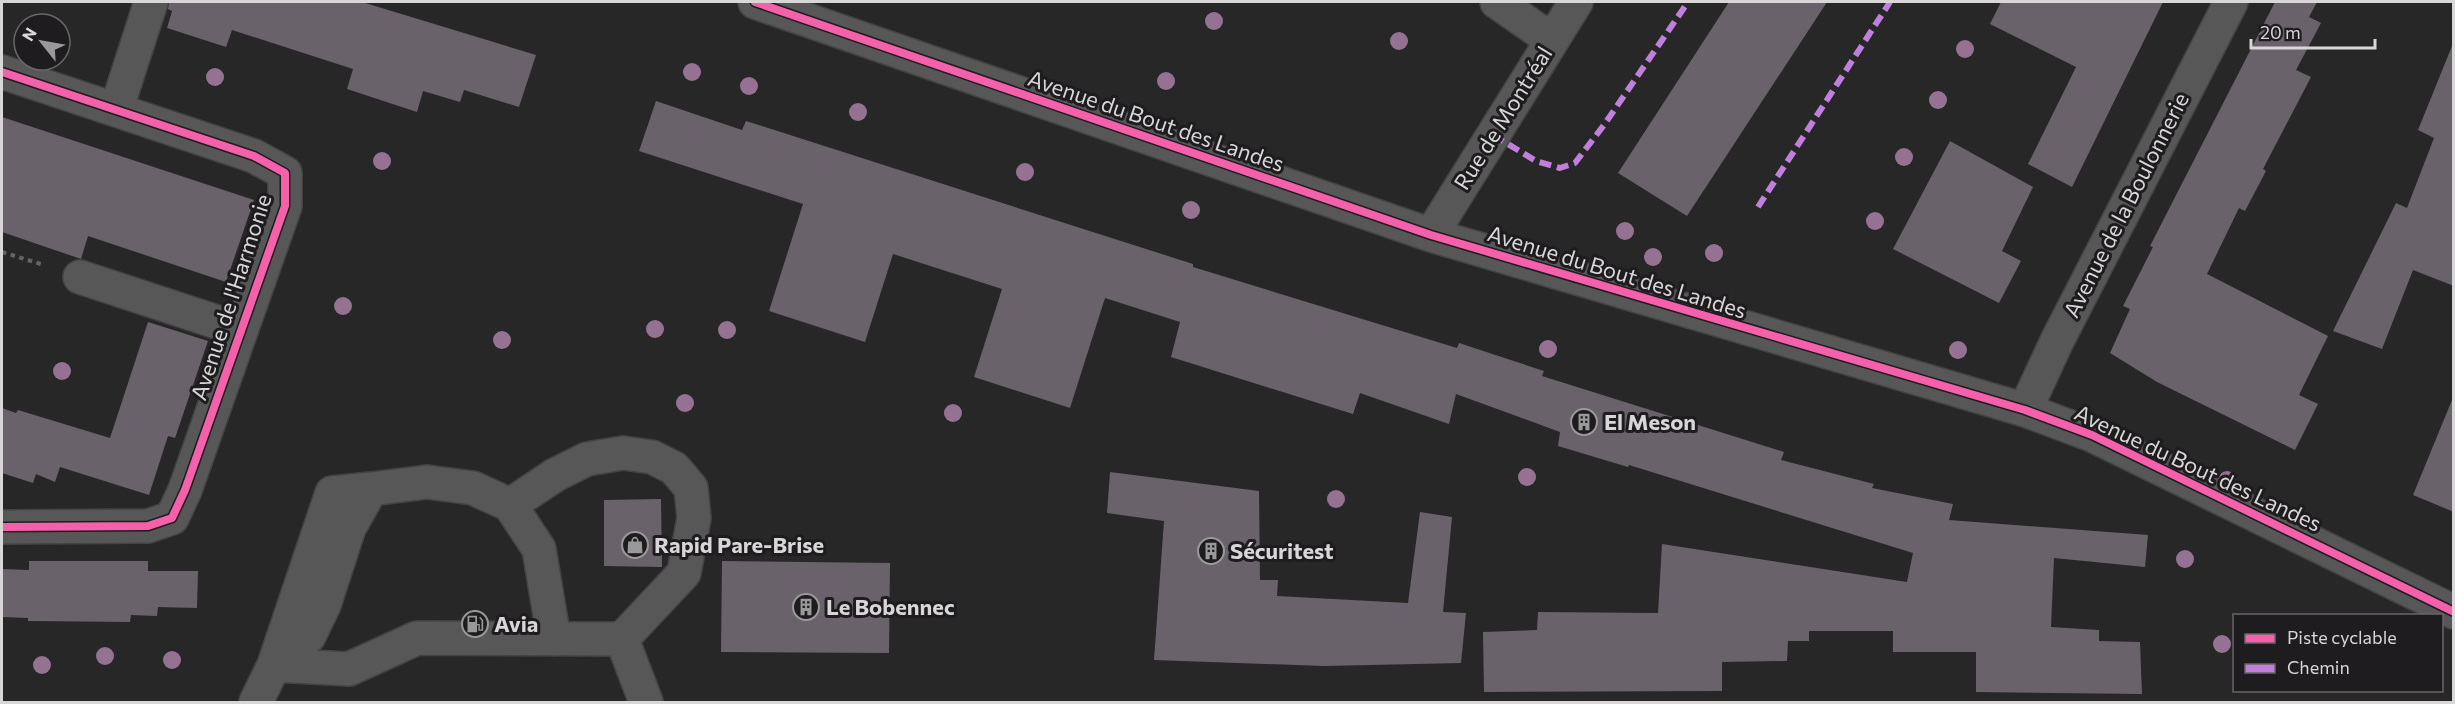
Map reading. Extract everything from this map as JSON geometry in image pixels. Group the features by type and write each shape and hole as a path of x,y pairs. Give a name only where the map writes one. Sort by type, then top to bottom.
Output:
{"street":[{"path":"116,110 151,2"},
{"name":"Avenue du Bout des Landes","path":"755,2 1431,235 2025,410 2092,435 2454,612"},
{"path":"1497,2 1552,40"},
{"name":"Rue de Montréal","path":"1431,235 1576,2"},
{"name":"Avenue de la Boulonnerie","path":"2025,410 2057,341 2230,2"},
{"name":"Avenue de l'Harmonie","path":"2,72 254,156 285,173 285,206 185,490 172,518 148,526 2,527"},
{"name":"Avenue de l'Harmonie","path":"80,277 241,330"},
{"path":"274,665 349,669 417,638 622,639 684,573 694,518 691,488 674,468 652,457 623,453 587,459 555,475 510,505"},
{"path":"256,702 274,665 309,636 324,605 349,528 371,489 427,483 473,488 510,505 539,549 554,639"},
{"path":"622,639 646,702"}],"path":[{"path":"2,252 80,277"}],"building":[{"path":"169,2 362,2 536,55 519,107 464,90 460,102 423,91 417,112 347,89 353,69 232,30 226,47 167,28 172,11 168,9"},
{"path":"1729,2 1827,2 1687,216 1618,173"},
{"path":"2001,2 2163,2 2072,187 2028,164 2076,67 1990,24"},
{"path":"2275,2 2317,2 2309,17 2321,23 2296,70 2311,77 2263,169 2266,171 2245,211 2239,208 2207,274 2328,336 2299,395 2318,404 2295,450 2157,382 2110,353 2130,309 2123,306 2153,247 2150,246"},
{"path":"2452,46 2454,46 2454,286 2413,270 2382,349 2333,331 2396,203 2407,208 2434,138 2418,130"},
{"path":"656,101 742,130 746,121 1193,264 1193,267 1457,348 1459,343 1544,371 1542,376 1784,452 1781,460 1874,484 1872,488 1953,504 1949,520 2148,535 2145,567 2054,558 2051,627 2099,630 2099,641 2140,642 2142,694 1976,692 1976,652 1893,652 1893,631 1809,631 1809,641 1788,641 1787,661 1722,662 1722,691 1484,692 1483,632 1537,630 1538,612 1658,613 1662,544 1907,582 1913,553 1629,465 1628,467 1558,446 1560,432 1456,394 1449,424 1360,393 1353,414 1171,357 1180,322 1105,298 1070,408 974,377 1002,289 893,254 865,342 769,311 803,204 639,151"},
{"path":"2,117 254,200 226,282 88,236 81,259 2,232"},
{"path":"1950,141 2033,187 2002,251 2021,261 1999,303 1893,249"},
{"path":"148,322 208,341 175,438 168,436 149,495 60,467 55,482 36,474 33,483 2,473 2,408 16,413 18,410 110,438"},
{"path":"2452,400 2454,400 2454,512 2413,495"},
{"path":"1110,472 1259,491 1260,580 1278,580 1277,596 1408,603 1420,512 1452,517 1443,612 1466,613 1461,663 1324,666 1154,660 1164,521 1107,513"},
{"path":"661,499 662,567 604,566 604,500"},
{"path":"29,561 148,561 148,571 198,571 197,608 158,607 157,616 131,615 130,622 28,621 28,618 2,617 2,569 29,570"},
{"name":"Le Bobennec","path":"722,561 890,563 889,653 721,652"}],"marked path":[{"path":"1493,135 1536,161 1560,168 1575,163 1604,125 1688,2"},
{"path":"1758,207 1890,2"}],"cycle path":[{"path":"755,2 1431,235 2025,410 2092,435 2454,612"},
{"path":"2,72 254,156 285,173 285,206 185,490 172,518 148,526 2,527"}],"place":[{"name":"El Meson","path":"1584,422"},
{"name":"Rapid Pare-Brise","path":"635,545"},
{"name":"Sécuritest","path":"1211,551"},
{"name":"Le Bobennec","path":"806,607"},
{"name":"Avia","path":"475,624"}]}
